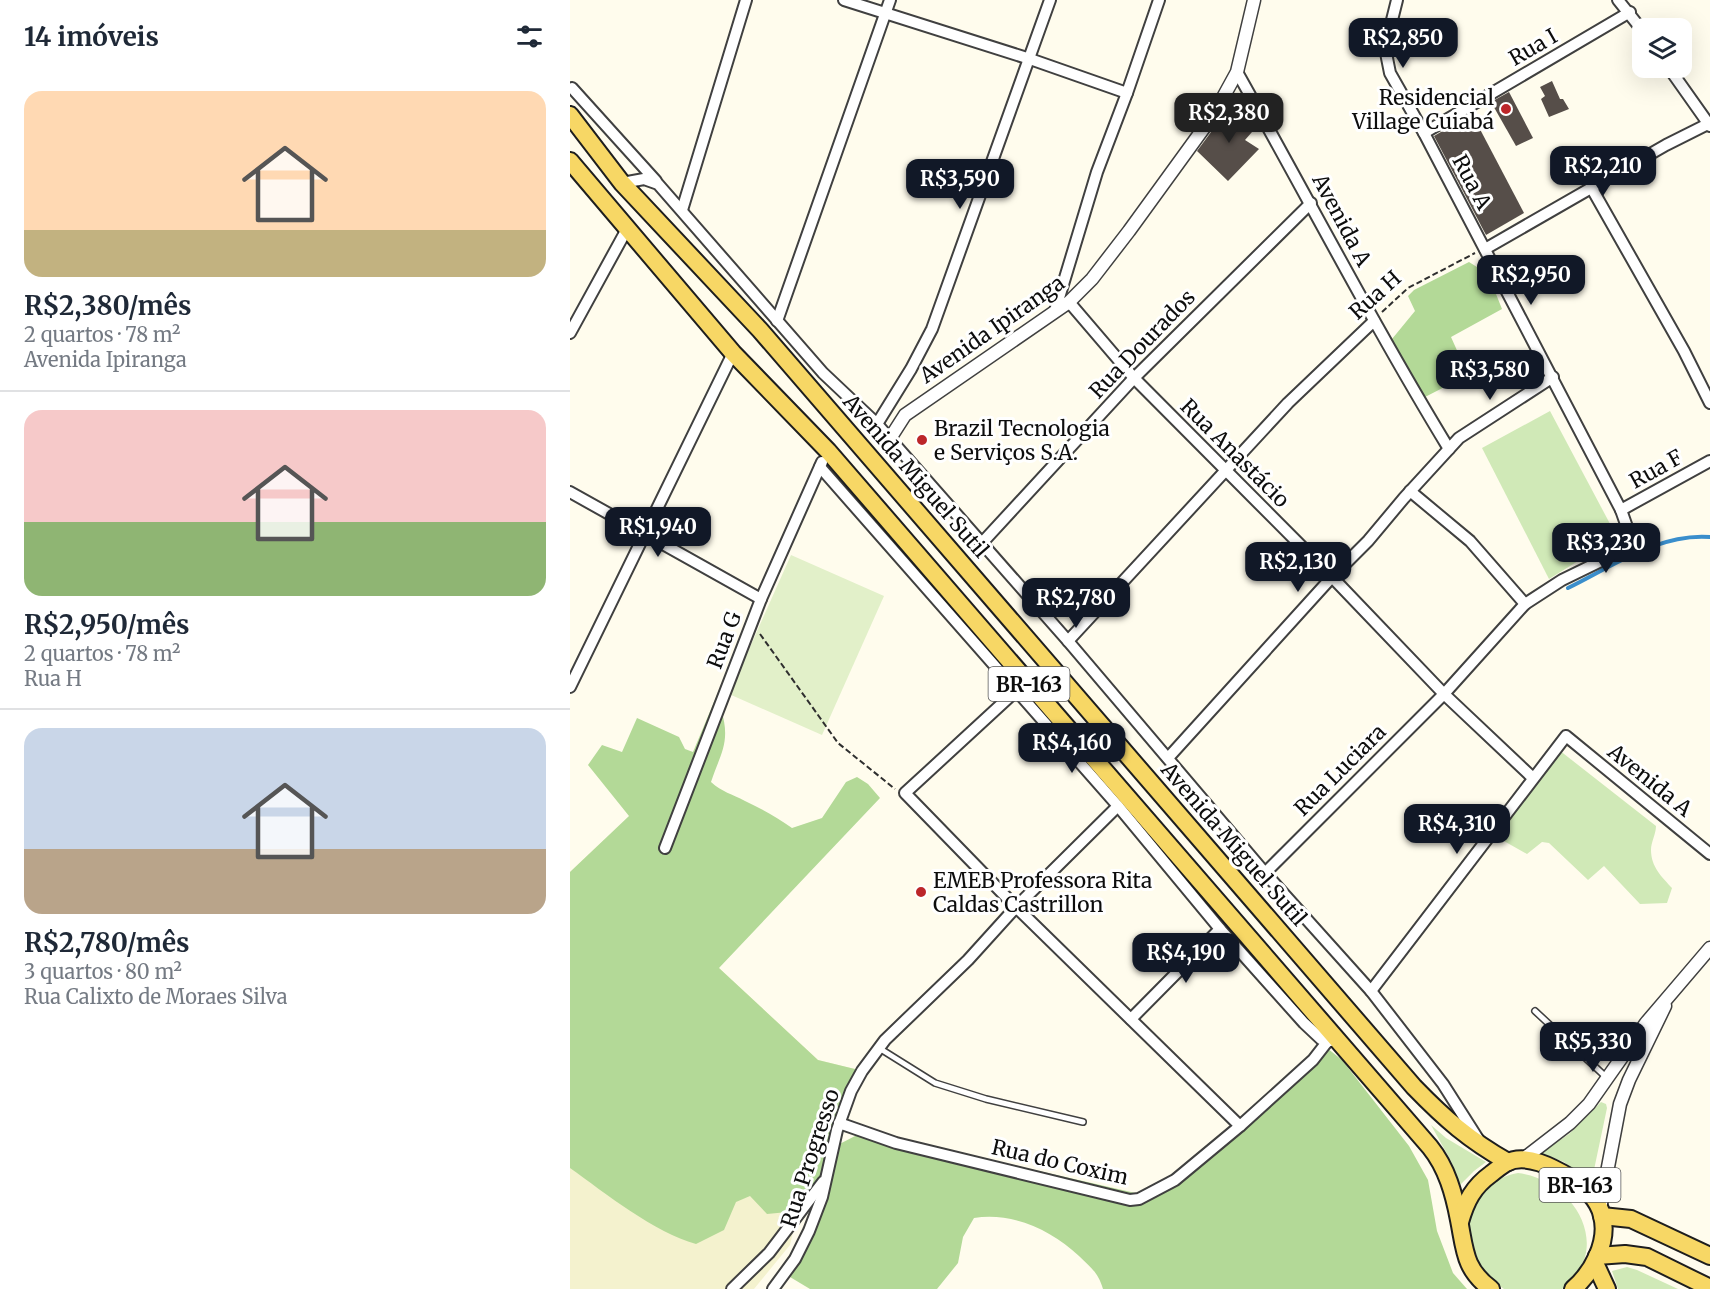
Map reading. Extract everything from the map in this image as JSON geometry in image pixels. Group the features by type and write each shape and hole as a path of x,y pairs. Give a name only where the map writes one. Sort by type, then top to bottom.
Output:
{"main road":[{"name":"Avenida Miguel Sutil","path":"570,115 622,183 766,338 1414,1087 1447,1121 1485,1149 1515,1161"},
{"name":"BR-163","path":"570,161 733,353 828,451 1308,1008 1332,1040 1439,1158 1455,1200 1466,1258 1473,1272 1491,1289"},
{"name":"BR-163","path":"1515,1161 1555,1168 1575,1180 1587,1191 1601,1212 1601,1242 1596,1259"},
{"path":"1460,1223 1467,1201 1479,1182 1515,1161"},
{"path":"1601,1212 1631,1219 1710,1256"},
{"path":"1573,1289 1596,1259 1624,1254 1647,1257 1710,1288"},
{"path":"1596,1259 1607,1289"}],"street":[{"path":"682,210 746,0"},
{"path":"844,0 1030,59 1127,93"},
{"path":"777,321 890,0"},
{"path":"877,424 911,369 932,329 1050,0"},
{"path":"1055,311 1097,172 1159,0"},
{"name":"Avenida Ipiranga","path":"889,440 905,415 1069,303 1092,279 1130,231 1214,114 1237,72 1254,0"},
{"name":"Rua A","path":"1397,0 1386,48 1390,74 1424,133 1621,510"},
{"path":"1618,0 1634,18"},
{"name":"Rua I","path":"1424,133 1630,12"},
{"name":"Avenida A","path":"1237,72 1401,370 1449,449"},
{"path":"1485,249 1666,145 1710,124 1676,78"},
{"name":"Avenida Miguel Sutil","path":"572,87 823,373 877,424 1068,641 1265,873 1371,991 1443,1084 1485,1149"},
{"path":"622,183 644,179 658,184"},
{"path":"1592,187 1684,351 1710,403"},
{"name":"Rua Dourados","path":"981,544 1134,378 1311,203"},
{"path":"570,333 627,229"},
{"name":"Rua Anastácio","path":"1069,303 1134,378 1332,577 1443,694 1533,778"},
{"name":"Rua H","path":"1068,641 1288,403 1374,321"},
{"path":"570,687 733,353"},
{"path":"1168,758 1332,577 1368,541 1410,490 1459,438 1552,377"},
{"name":"Rua G","path":"665,848 760,599 828,451"},
{"name":"Rua F","path":"1621,510 1710,461"},
{"path":"820,467 1118,806 1220,929 1305,1023 1322,1039 1332,1040"},
{"path":"1410,490 1470,541 1525,604"},
{"path":"570,492 760,599"},
{"name":"Rua Luciara","path":"1265,873 1443,694 1525,604 1562,580 1603,560 1625,542 1627,527 1621,510"},
{"path":"1017,690 905,793 1016,907 1240,1126"},
{"name":"Avenida A","path":"1533,778 1566,736 1710,854"},
{"path":"1371,991 1533,778"},
{"name":"Rua Progresso","path":"773,1289 795,1259 809,1231 822,1197 839,1123 851,1091 862,1071 879,1048 1118,806"},
{"path":"1131,1018 1220,929"},
{"path":"1515,1161 1570,1123 1589,1104 1646,1023 1710,948"},
{"path":"1601,1212 1620,1104 1670,994"},
{"name":"Rua do Coxim","path":"839,1123 896,1143 1130,1200 1139,1199 1175,1180 1240,1126 1332,1040"},
{"path":"1607,1079 1620,1104"},
{"path":"732,1289 769,1253 826,1177"}],"lane":[{"path":"1535,1011 1607,1079"},
{"path":"879,1048 935,1083 986,1099 1083,1122"}],"path":[{"name":"Rua H","path":"1374,321 1408,288 1485,249"},
{"path":"752,622 838,743 894,789 905,793"}],"shaded area":[{"path":"604,840 719,968 818,1060 859,1070 804,1185 790,1245 754,1289 570,1289 570,872"}],"green space":[{"path":"1469,262 1488,274 1502,309 1451,337 1468,375 1425,397 1392,339 1415,311 1408,296 1414,290"},
{"path":"1550,411 1617,537 1549,579 1482,448"},
{"path":"791,555 884,596 822,735 729,694"},
{"path":"719,690 726,697 721,709 725,739 711,782 719,788 763,810 792,828 822,818 846,782 857,777 868,784 880,798 719,968 818,1060 859,1070 828,1150 857,1135 881,1135 1153,1197 1327,1048 1342,1060 1409,1146 1428,1180 1437,1231 1453,1273 1467,1289 1103,1289 1091,1267 1056,1238 1031,1225 989,1217 974,1218 963,1237 958,1263 937,1289 810,1289 790,1277 820,1219 825,1168 798,1211 767,1214 750,1196 736,1202 724,1230 696,1244 680,1239 647,1222 570,1168 570,872 629,816 588,765 602,745 622,752 637,718 679,737 685,749 693,752"},
{"path":"1559,750 1656,826 1651,856 1658,871 1672,888 1667,903 1640,904 1604,866 1588,880 1549,843 1542,842 1527,854 1495,836"},
{"path":"1601,1102 1606,1104 1607,1108 1591,1184 1564,1162 1541,1153 1569,1134"},
{"path":"1431,1125 1446,1138 1486,1162 1460,1185 1451,1161"},
{"path":"1518,1173 1538,1178 1556,1188 1571,1202 1581,1219 1586,1237 1586,1255 1578,1273 1562,1289 1504,1289 1482,1270 1470,1251 1467,1241 1467,1211 1494,1182"},
{"path":"1627,1267 1678,1289 1618,1289 1612,1271"}],"building":[{"path":"1552,81 1560,99 1563,99 1569,109 1549,117 1541,99 1545,96 1540,87"},
{"name":"Residencial Village Cuiabá","path":"1509,92 1533,138 1516,146 1491,102"},
{"path":"1235,100 1252,132 1245,140 1259,149 1228,181 1197,151"},
{"path":"1472,114 1524,213 1486,235 1434,136"}],"waterway":[{"path":"1568,588 1619,561 1655,546 1691,537 1710,537"}],"place":[{"name":"Residencial Village Cuiabá","path":"1506,109"},
{"name":"Brazil Tecnologia e Serviços S.A.","path":"922,440"},
{"name":"EMEB Professora Rita Caldas Castrillon","path":"921,892"}]}
